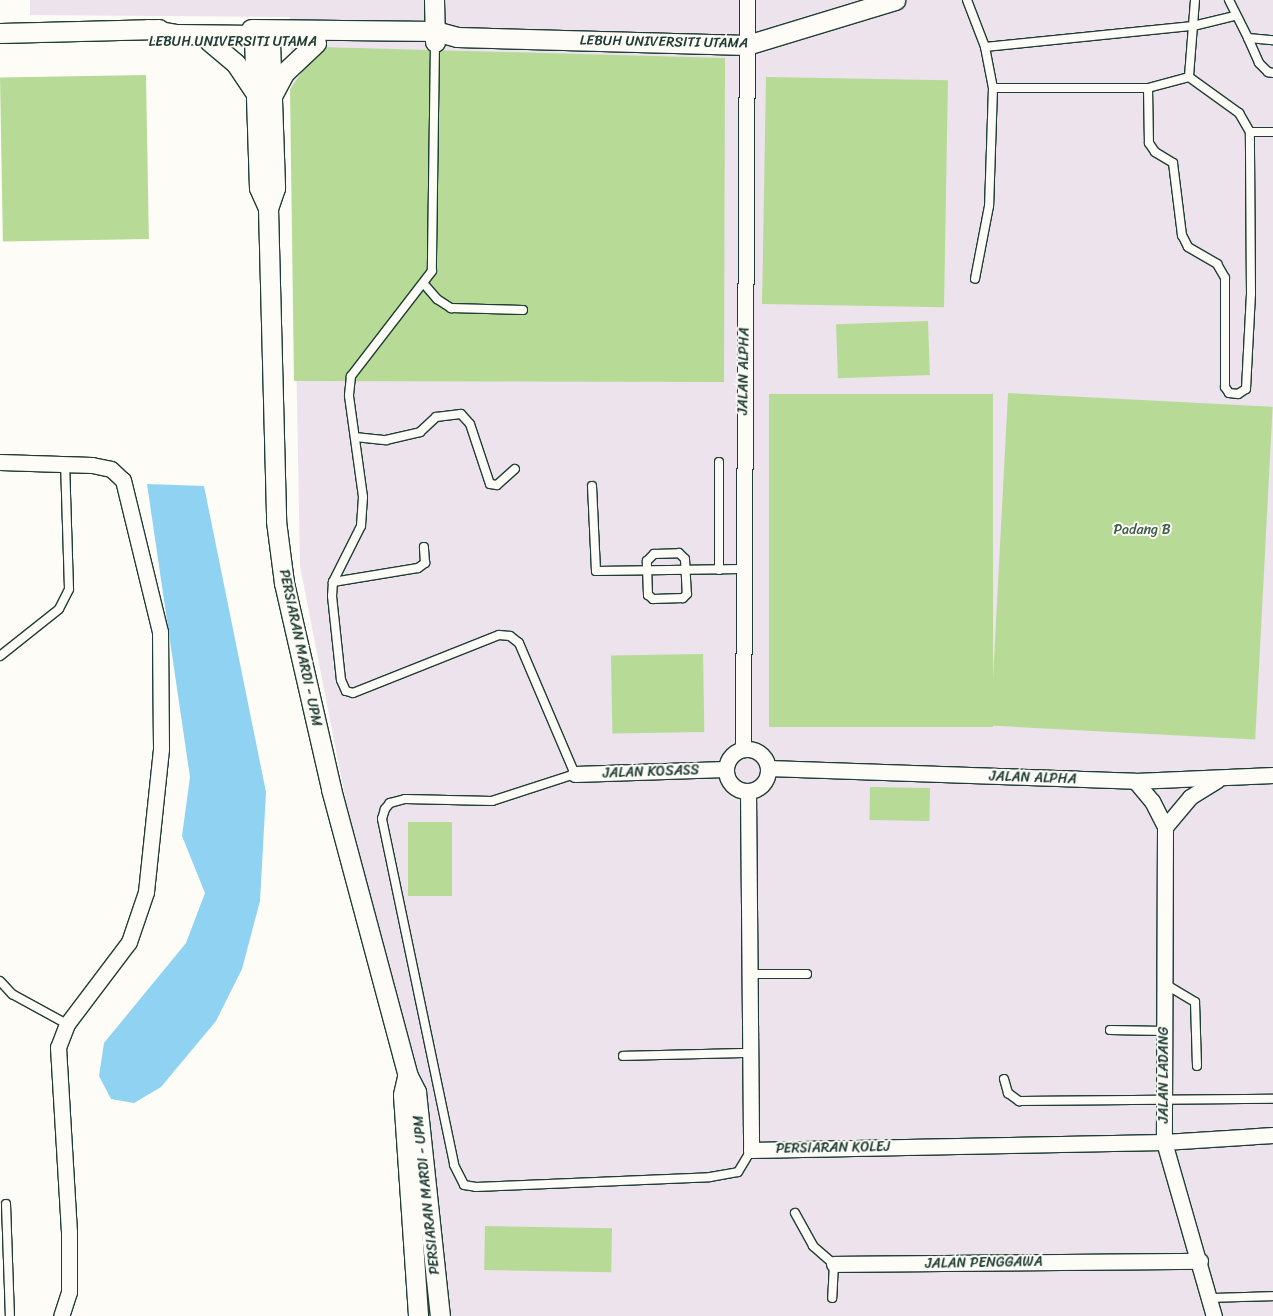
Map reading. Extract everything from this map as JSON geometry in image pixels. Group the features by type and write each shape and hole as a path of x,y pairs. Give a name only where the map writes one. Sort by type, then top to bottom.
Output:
{"street":[{"path":"434,0 435,37"},
{"name":"JALAN ALPHA","path":"743,749 742,568 747,0"},
{"name":"LEBUH UNIVERSITI UTAMA","path":"4,33 101,41 262,40 316,43 457,37 747,45 895,0"},
{"path":"148,29 177,34 262,40 331,36 358,32"},
{"name":"LEBUH UNIVERSITI UTAMA","path":"4,33 148,29 358,32 435,37"},
{"name":"PERSIARAN MARDI - UPM","path":"262,40 264,95 275,188 268,208 276,521 284,583 331,790 408,1076 416,1092 440,1316"},
{"path":"209,41 236,64 264,95 316,43"},
{"path":"0,462 65,464 111,469 123,480 129,492 160,632 162,690 154,822 146,892 140,917 128,942 67,1024 58,1047 69,1232 69,1292 61,1316"},
{"path":"743,749 763,756 768,768 765,781 748,791 734,787 726,769 732,756 743,749"},
{"name":"JALAN ALPHA","path":"768,768 1135,780 1273,775"},
{"name":"JALAN KOSASS","path":"576,774 726,769"},
{"path":"1165,827 1190,797 1220,778"},
{"name":"JALAN LADANG","path":"1135,780 1152,801 1165,827 1164,1142 1200,1261 1214,1316"},
{"path":"748,791 751,1150"},
{"name":"PERSIARAN MARDI - UPM","path":"408,1076 403,1095 418,1316"},
{"name":"PERSIARAN KOLEJ","path":"751,1150 1164,1142 1273,1135"},
{"name":"JALAN PENGGAWA","path":"834,1264 1200,1261"}],"lane":[{"path":"968,0 985,47 993,88 989,206 975,279"},
{"path":"1189,77 1195,0"},
{"path":"1228,0 1234,16 1248,38 1259,63 1268,72 1273,73"},
{"path":"985,47 1193,26 1234,16"},
{"path":"435,37 434,258 424,284 351,376 349,396 363,497 361,526 333,582 332,596 339,662 346,691 353,693 499,635 510,636 519,643 576,774 492,801 405,800 390,803 385,809 382,819 458,1178 464,1185 476,1187 718,1177 738,1172 751,1150"},
{"path":"1248,38 1273,40"},
{"path":"993,88 1148,88 1189,77"},
{"path":"1148,88 1150,143 1155,152 1173,162 1182,236 1193,253 1217,264 1226,278 1225,386 1228,393 1238,394 1246,389 1251,294 1250,132 1239,113 1189,77"},
{"path":"1250,132 1273,132"},
{"path":"424,284 437,300 451,308 523,310"},
{"path":"356,437 386,440 420,432 436,417 461,414 470,424 490,484 497,485 515,469"},
{"path":"719,462 719,570"},
{"path":"0,656 59,609 69,589 65,464"},
{"path":"592,486 596,571 647,572 742,568"},
{"path":"333,582 418,568 425,563 424,547"},
{"path":"679,553 685,559 686,571 687,594 683,598 653,599 648,595 647,561 654,554 679,553"},
{"path":"749,974 807,974"},
{"path":"0,981 12,994 67,1024"},
{"path":"1164,984 1195,1002 1197,1066"},
{"path":"1110,1030 1164,1031"},
{"path":"623,1056 750,1053"},
{"path":"1004,1079 1008,1093 1019,1101 1273,1099"},
{"path":"6,1204 10,1316"},
{"path":"795,1213 813,1246 828,1263 834,1264 832,1298"},
{"path":"1210,1298 1273,1296"}],"shaded area":[{"path":"30,0 1273,0 1273,1316 450,1316 427,1116 346,802 300,566 290,17 30,15"}],"green space":[{"path":"320,47 725,58 724,382 294,381 290,89"},
{"path":"146,75 149,239 3,242 0,78"},
{"path":"766,77 948,80 944,307 762,304"},
{"path":"928,321 930,375 838,378 836,324"},
{"name":"Padang B","path":"1008,393 1273,407 1255,739 991,726"},
{"path":"769,394 993,394 993,727 769,727"},
{"path":"703,654 704,732 612,734 611,656"},
{"path":"870,787 930,788 929,821 869,820"},
{"path":"408,822 452,822 452,896 408,896"},
{"path":"485,1226 612,1228 611,1272 484,1270"}],"water":[{"path":"147,484 204,486 266,792 260,901 242,969 216,1021 161,1087 134,1103 111,1099 99,1076 104,1043 186,943 205,893 182,836 190,777"}]}
